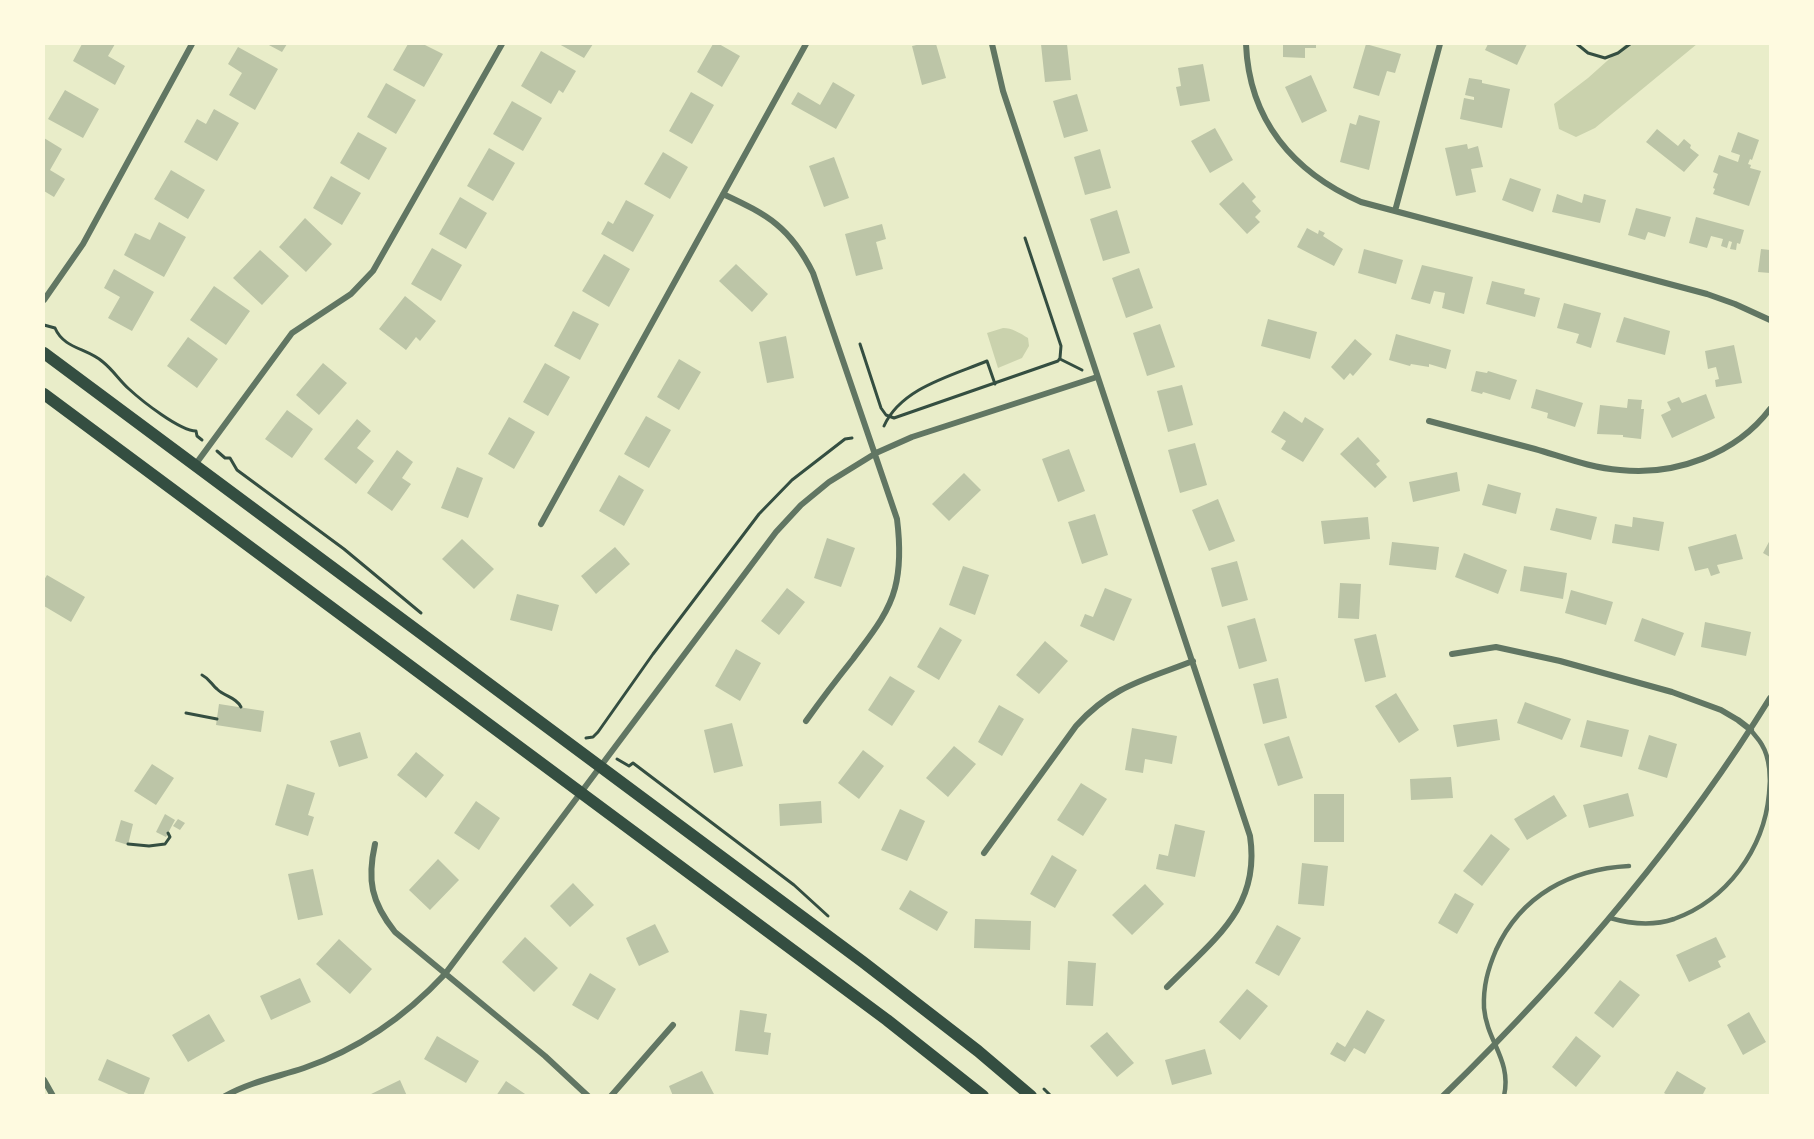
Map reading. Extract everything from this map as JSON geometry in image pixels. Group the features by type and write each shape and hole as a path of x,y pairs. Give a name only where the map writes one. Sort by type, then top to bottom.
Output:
{"main road":[{"path":"44,353 863,962 1031,1095"},
{"path":"44,394 582,792 878,1013 983,1095"}],"street":[{"path":"44,300 83,244 192,44"},
{"path":"195,465 292,333 351,294 373,271 502,44"},
{"path":"542,524 806,44"},
{"path":"992,44 1003,91 1096,377 1250,836 1252,871 1248,890 1240,908 1229,924 1167,987"},
{"path":"1246,44 1250,78 1267,122 1287,151 1315,177 1337,192 1361,202 1707,294 1770,320"},
{"path":"1395,211 1440,44"},
{"path":"723,194 759,211 774,221 803,253 813,273 897,519 900,566 895,589 886,611 874,631 806,721"},
{"path":"225,1095 255,1082 302,1069 336,1056 368,1039 425,995 445,974 776,532 801,505 830,482 876,453 912,437 1096,377"},
{"path":"1429,421 1604,468 1646,471 1671,468 1706,458 1742,436 1770,409"},
{"path":"1452,654 1496,647 1560,661 1672,692 1720,710 1750,730"},
{"path":"984,853 1076,726 1091,710 1125,687 1193,661"},
{"path":"1443,1095 1536,1003 1610,918 1700,805 1770,698"},
{"path":"375,844 370,865 371,883 375,901 383,918 395,932 545,1056 588,1095"},
{"path":"611,1095 673,1025"},
{"path":"44,1080 53,1095"}],"lane":[{"path":"1610,918 1642,924 1672,920 1690,912 1715,895 1744,864 1765,822 1770,784 1763,745 1750,730"},
{"path":"1504,1095 1507,1084 1506,1072 1488,1029 1484,1009 1484,984 1500,941 1531,901 1561,882 1584,872 1609,867 1629,867"}],"path":[{"path":"1577,44 1588,52 1605,58 1618,53 1630,44"},
{"path":"860,344 879,404 888,416 896,417 1056,363 1060,359 1061,346 1025,238"},
{"path":"44,325 55,327 61,338 68,344 99,358 132,392 180,427 196,431 197,436"},
{"path":"1060,359 1096,377"},
{"path":"884,426 888,416 921,388 987,361 995,384"},
{"path":"581,736 589,738 598,732 653,654 759,514 776,495 845,439 852,438"},
{"path":"225,458 230,458 237,470 362,563 428,620"},
{"path":"202,675 209,679 218,691 238,702 240,707"},
{"path":"186,713 217,719"},
{"path":"128,844 149,846 165,844 170,837 168,833"}],"green space":[{"path":"1626,44 1697,44 1595,128 1576,137 1559,129 1554,104"},
{"path":"1003,328 1013,330 1028,338 1029,346 1022,358 998,368 987,333"}],"building":[{"path":"82,44 115,44 108,56 125,66 115,85 73,61"},
{"path":"267,44 287,44 282,52"},
{"path":"408,44 423,44 443,54 424,87 393,70"},
{"path":"559,44 593,44 584,58"},
{"path":"713,44 719,44 740,56 722,87 697,72"},
{"path":"936,44 946,78 922,85 912,46"},
{"path":"1041,44 1067,44 1071,80 1045,82"},
{"path":"1283,44 1316,44 1316,48 1305,48 1305,58 1283,57"},
{"path":"1366,44 1401,54 1395,73 1387,71 1379,96 1353,88"},
{"path":"1488,44 1527,44 1517,65 1485,50"},
{"path":"238,47 278,69 255,110 229,95 242,73 228,64"},
{"path":"541,51 576,71 563,93 559,90 551,104 521,86"},
{"path":"1203,64 1210,101 1180,106 1176,87 1181,86 1178,68"},
{"path":"1311,75 1327,111 1302,123 1285,87"},
{"path":"1469,78 1510,89 1502,128 1460,119 1464,98 1474,100 1474,97 1465,95"},
{"path":"833,82 855,95 836,129 791,104 798,92 820,105"},
{"path":"386,83 416,100 396,134 367,117"},
{"path":"65,90 99,109 83,138 48,119"},
{"path":"691,92 714,105 692,144 669,131"},
{"path":"1077,94 1088,131 1064,138 1053,101"},
{"path":"512,101 542,118 523,151 493,134"},
{"path":"214,109 239,123 217,161 184,142 197,119 206,124"},
{"path":"1359,115 1380,121 1369,170 1340,162 1350,123 1356,125"},
{"path":"1215,128 1233,160 1210,173 1191,141"},
{"path":"1657,129 1678,146 1684,139 1699,155 1684,172 1646,142"},
{"path":"358,132 387,148 369,180 340,163"},
{"path":"1738,132 1759,140 1752,160 1750,159 1748,164 1751,165 1750,168 1761,171 1749,206 1713,194 1718,174 1713,172 1719,155 1738,162 1740,155 1731,152"},
{"path":"44,138 62,149 50,170 65,179 54,197 44,191"},
{"path":"1467,144 1468,149 1478,146 1483,167 1471,169 1476,192 1456,196 1445,148"},
{"path":"489,148 515,163 493,201 467,186"},
{"path":"1100,149 1111,188 1085,195 1074,157"},
{"path":"663,152 688,167 670,199 644,184"},
{"path":"834,157 849,198 824,207 809,166"},
{"path":"171,170 205,190 188,219 154,199"},
{"path":"331,176 361,193 342,225 313,208"},
{"path":"1510,178 1541,189 1533,212 1502,200"},
{"path":"1243,182 1256,197 1252,201 1261,211 1255,217 1260,222 1247,234 1219,204"},
{"path":"1557,194 1582,203 1584,194 1606,200 1600,223 1552,212"},
{"path":"460,197 487,213 466,249 439,234"},
{"path":"626,200 654,215 633,252 601,234 608,221 613,224"},
{"path":"1636,208 1671,217 1665,237 1648,232 1645,240 1628,235"},
{"path":"1117,210 1130,253 1103,261 1090,219"},
{"path":"1696,217 1744,230 1736,250 1730,249 1732,242 1729,241 1727,248 1721,246 1723,239 1711,236 1707,248 1689,243"},
{"path":"305,218 332,244 306,272 279,247"},
{"path":"159,222 186,237 164,277 124,255 135,233 150,240"},
{"path":"882,224 886,239 876,242 883,269 856,276 845,234"},
{"path":"1307,228 1318,234 1319,230 1325,233 1323,236 1343,249 1334,266 1297,247"},
{"path":"432,248 462,265 441,301 411,284"},
{"path":"1364,249 1403,260 1396,284 1358,273"},
{"path":"1761,249 1770,250 1770,273 1758,272"},
{"path":"260,250 289,276 262,305 233,278"},
{"path":"604,254 630,269 609,307 582,291"},
{"path":"736,264 768,294 752,312 719,281"},
{"path":"1422,265 1473,277 1464,314 1442,308 1445,293 1434,291 1430,304 1411,299"},
{"path":"1139,268 1153,308 1126,318 1112,278"},
{"path":"114,269 154,292 132,331 108,318 120,297 104,288"},
{"path":"1492,281 1525,289 1524,294 1540,298 1535,317 1486,304"},
{"path":"214,286 250,311 226,345 190,320"},
{"path":"405,296 436,321 420,341 416,337 406,350 379,329"},
{"path":"1564,303 1601,313 1591,348 1576,343 1579,334 1557,328"},
{"path":"573,311 599,324 580,360 554,346"},
{"path":"1624,317 1670,331 1665,355 1616,342"},
{"path":"1268,319 1317,332 1310,359 1261,346"},
{"path":"1160,324 1175,367 1147,376 1133,333"},
{"path":"1396,334 1451,350 1446,369 1429,364 1429,367 1411,364 1410,366 1389,360"},
{"path":"786,336 794,378 767,383 759,342"},
{"path":"188,337 218,359 197,388 167,366"},
{"path":"1355,339 1372,354 1353,376 1350,373 1344,380 1331,367"},
{"path":"1734,345 1742,383 1716,387 1715,380 1719,379 1716,367 1708,369 1705,351"},
{"path":"679,359 701,372 679,410 657,397"},
{"path":"323,363 347,383 319,415 296,395"},
{"path":"545,363 570,377 548,416 523,402"},
{"path":"1476,371 1487,373 1488,371 1517,380 1510,400 1471,391"},
{"path":"1182,385 1193,425 1168,432 1157,391"},
{"path":"1536,389 1583,403 1575,427 1547,418 1548,413 1531,408"},
{"path":"1706,394 1715,418 1672,438 1661,415 1671,410 1667,402 1679,397 1682,403"},
{"path":"1628,399 1642,400 1641,409 1644,409 1641,439 1623,437 1623,435 1597,434 1600,405 1627,408"},
{"path":"287,410 313,429 292,458 265,439"},
{"path":"1284,411 1302,423 1305,417 1324,429 1303,462 1281,449 1286,441 1271,432"},
{"path":"646,416 671,430 649,468 624,454"},
{"path":"509,417 535,432 514,469 488,454"},
{"path":"357,419 371,431 357,448 374,461 356,484 324,459"},
{"path":"1358,437 1380,461 1376,464 1387,477 1375,488 1340,454"},
{"path":"1195,443 1207,485 1180,493 1168,450"},
{"path":"1069,449 1085,491 1058,502 1042,459"},
{"path":"397,450 413,462 402,478 411,484 392,511 367,493"},
{"path":"457,467 483,478 468,518 441,508"},
{"path":"1457,472 1460,491 1413,502 1409,482"},
{"path":"964,473 981,490 949,521 932,504"},
{"path":"619,475 644,490 624,526 599,511"},
{"path":"1488,484 1521,493 1516,514 1482,505"},
{"path":"1218,499 1235,541 1209,551 1192,510"},
{"path":"1556,508 1597,517 1591,540 1550,530"},
{"path":"1095,514 1108,555 1082,564 1068,522"},
{"path":"1368,517 1370,539 1324,544 1321,521"},
{"path":"1633,517 1664,522 1659,551 1612,543 1615,524 1632,527"},
{"path":"1736,534 1743,559 1717,565 1720,573 1711,576 1708,568 1695,571 1688,547"},
{"path":"827,538 855,548 841,587 814,578"},
{"path":"462,539 494,569 474,589 442,559"},
{"path":"1770,540 1770,557 1763,553"},
{"path":"1392,542 1439,547 1436,570 1389,565"},
{"path":"615,547 630,564 596,594 581,576"},
{"path":"1464,553 1507,570 1498,594 1455,577"},
{"path":"1237,561 1248,600 1222,607 1211,568"},
{"path":"963,566 989,575 975,615 949,605"},
{"path":"1524,566 1567,573 1563,599 1520,591"},
{"path":"47,575 85,597 71,622 44,606 44,580"},
{"path":"1340,583 1361,584 1359,619 1338,618"},
{"path":"787,588 805,602 779,635 761,621"},
{"path":"1105,588 1132,599 1114,641 1080,626 1085,614 1093,617"},
{"path":"1571,590 1613,602 1606,625 1565,613"},
{"path":"517,594 559,605 552,631 510,620"},
{"path":"1255,618 1267,661 1239,669 1227,626"},
{"path":"1642,618 1684,633 1675,656 1634,641"},
{"path":"1705,622 1751,632 1746,656 1701,647"},
{"path":"940,627 962,640 939,680 917,667"},
{"path":"1376,634 1386,677 1365,682 1354,639"},
{"path":"1045,641 1068,661 1039,694 1016,675"},
{"path":"736,649 761,663 740,701 715,686"},
{"path":"890,676 915,691 892,726 868,710"},
{"path":"1278,678 1287,718 1263,724 1253,684"},
{"path":"1396,693 1419,730 1399,743 1375,706"},
{"path":"1525,702 1571,719 1562,740 1517,723"},
{"path":"219,704 264,711 261,732 216,725"},
{"path":"999,705 1024,719 1002,756 978,742"},
{"path":"1497,719 1500,740 1457,747 1453,725"},
{"path":"1587,720 1629,730 1622,757 1580,747"},
{"path":"732,723 743,766 714,773 704,730"},
{"path":"1132,728 1177,736 1172,764 1145,759 1143,773 1125,770"},
{"path":"360,732 368,758 339,767 330,741"},
{"path":"1649,735 1677,744 1667,778 1638,769"},
{"path":"1289,736 1303,778 1278,786 1264,744"},
{"path":"954,746 976,764 948,797 926,778"},
{"path":"863,750 884,766 859,799 838,783"},
{"path":"416,752 444,775 426,798 397,775"},
{"path":"152,764 174,778 156,805 134,791"},
{"path":"1451,777 1453,798 1411,800 1410,779"},
{"path":"1081,783 1107,799 1083,836 1057,820"},
{"path":"287,784 315,793 308,815 314,817 308,836 275,825"},
{"path":"1628,793 1634,816 1589,828 1583,805"},
{"path":"1314,794 1344,794 1344,842 1314,842"},
{"path":"1554,795 1567,816 1527,840 1514,819"},
{"path":"476,801 500,818 479,850 454,833"},
{"path":"821,801 822,823 780,826 779,804"},
{"path":"900,809 925,821 907,861 881,850"},
{"path":"165,814 175,820 166,837 156,832"},
{"path":"178,819 185,823 180,830 173,826"},
{"path":"121,820 133,824 128,845 115,841"},
{"path":"1175,824 1205,831 1195,877 1156,869 1159,854 1168,856"},
{"path":"1491,834 1510,849 1482,886 1463,871"},
{"path":"1052,855 1077,870 1055,908 1030,894"},
{"path":"438,859 459,880 430,910 409,890"},
{"path":"1302,863 1328,866 1324,906 1298,904"},
{"path":"313,869 323,915 298,920 288,874"},
{"path":"573,883 594,905 570,927 550,906"},
{"path":"1145,884 1164,904 1132,935 1112,915"},
{"path":"910,890 948,912 937,931 899,909"},
{"path":"1455,893 1474,904 1457,934 1438,923"},
{"path":"975,919 1031,921 1030,950 974,948"},
{"path":"655,924 669,952 639,966 626,938"},
{"path":"1277,925 1301,938 1279,976 1255,963"},
{"path":"525,937 558,968 534,992 502,962"},
{"path":"1716,937 1726,957 1718,961 1721,967 1689,982 1676,955"},
{"path":"339,939 372,969 350,994 316,964"},
{"path":"1068,961 1096,963 1093,1006 1066,1005"},
{"path":"590,973 616,989 598,1020 572,1005"},
{"path":"300,978 311,1002 271,1020 260,996"},
{"path":"1620,980 1640,995 1613,1028 1594,1013"},
{"path":"1247,989 1268,1006 1240,1040 1219,1022"},
{"path":"740,1010 767,1014 764,1032 771,1033 768,1055 735,1051"},
{"path":"1367,1010 1385,1020 1365,1054 1354,1048 1345,1062 1330,1054 1337,1042 1345,1047"},
{"path":"1749,1012 1766,1042 1743,1055 1727,1025"},
{"path":"209,1014 225,1041 188,1062 172,1035"},
{"path":"1107,1032 1134,1063 1117,1077 1090,1046"},
{"path":"437,1036 479,1061 466,1083 424,1059"},
{"path":"1576,1036 1601,1056 1576,1087 1552,1067"},
{"path":"1205,1049 1212,1074 1172,1085 1165,1060"},
{"path":"107,1059 150,1078 143,1096 133,1096 98,1080"},
{"path":"702,1071 715,1096 673,1096 669,1086"},
{"path":"1677,1071 1706,1088 1702,1096 1669,1096 1664,1093"},
{"path":"400,1080 407,1096 367,1096"},
{"path":"506,1081 528,1096 496,1096"}]}
